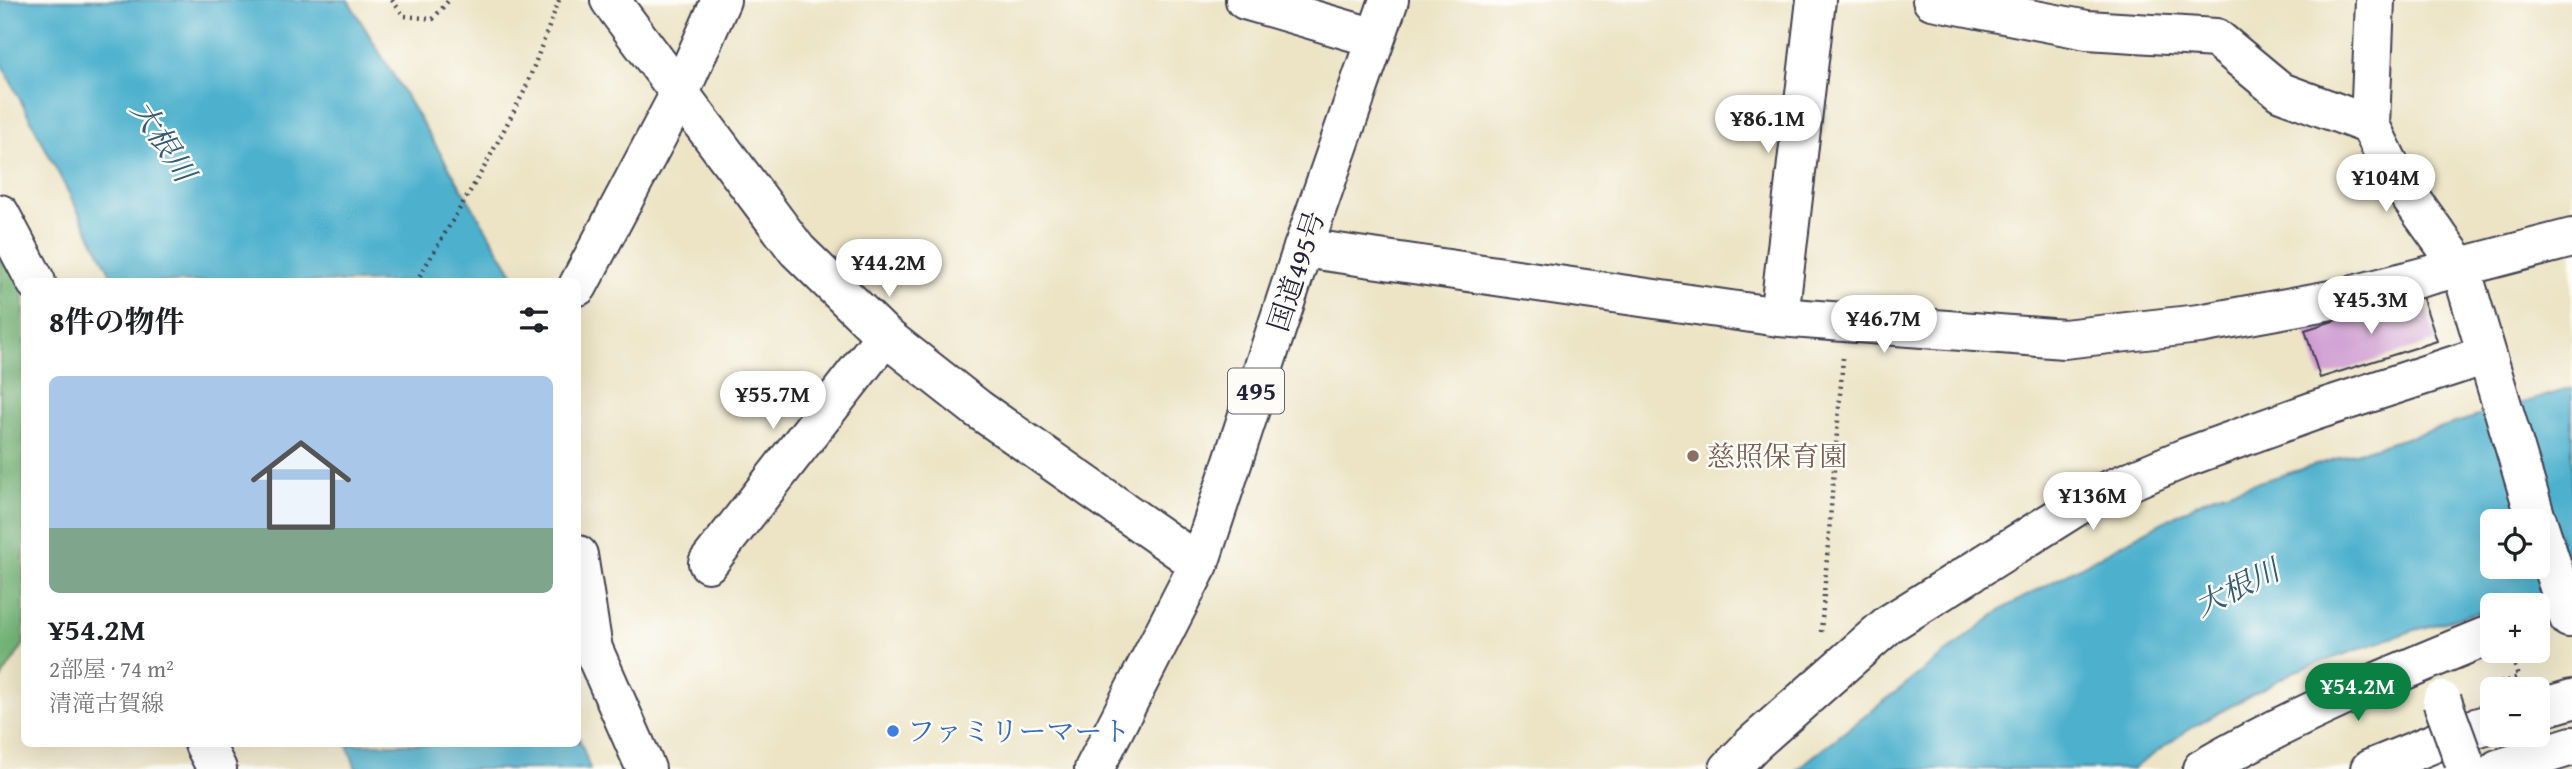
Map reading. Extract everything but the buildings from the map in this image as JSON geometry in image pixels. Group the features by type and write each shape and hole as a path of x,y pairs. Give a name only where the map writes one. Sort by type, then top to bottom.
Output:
{"main road":[{"path":"610,0 797,250 885,336 978,409 1199,564"},
{"path":"581,280 679,94 721,0"},
{"path":"1245,0 1375,38"},
{"name":"国道495号","path":"1094,769 1199,564 1303,248 1389,0"},
{"path":"1779,317 1816,0"},
{"path":"1932,0 2087,30 2216,38 2281,92 2370,125"},
{"path":"2375,0 2370,125 2395,176 2461,268 2533,509"},
{"path":"0,214 35,278"},
{"path":"1303,248 1779,317 2064,339 2199,324 2342,298 2572,238"},
{"path":"708,563 885,336"},
{"path":"1729,769 1753,744 1889,624 2090,498 2187,457 2263,429 2486,355"},
{"path":"581,574 593,649 646,769"},
{"path":"2550,576 2559,613"},
{"path":"2202,769 2257,737 2354,692 2480,655"},
{"path":"2550,705 2572,699"},
{"path":"2442,701 2481,765 2572,746"},
{"path":"2370,769 2480,727"},
{"path":"206,747 217,769"}],"path":[{"path":"392,0 404,16 433,19 449,0"},
{"path":"418,278 485,166 525,90 559,0"},
{"path":"1817,687 1846,322"},
{"path":"2511,663 2518,677"}],"green space":[{"path":"0,229 22,278 21,648 0,680"}],"water":[{"name":"大根川","path":"0,0 348,0 516,278 113,278 0,61"},
{"name":"大根川","path":"2572,388 2572,588 2550,594 2480,593 2480,612 2412,631 2293,672 2189,729 2133,769 1797,769 2002,609 2209,497"},
{"path":"581,743 590,769 356,769 348,747 581,747"}],"place":[{"name":"慈照保育園","path":"1693,456"},
{"name":"ファミリーマート","path":"893,731"}]}
